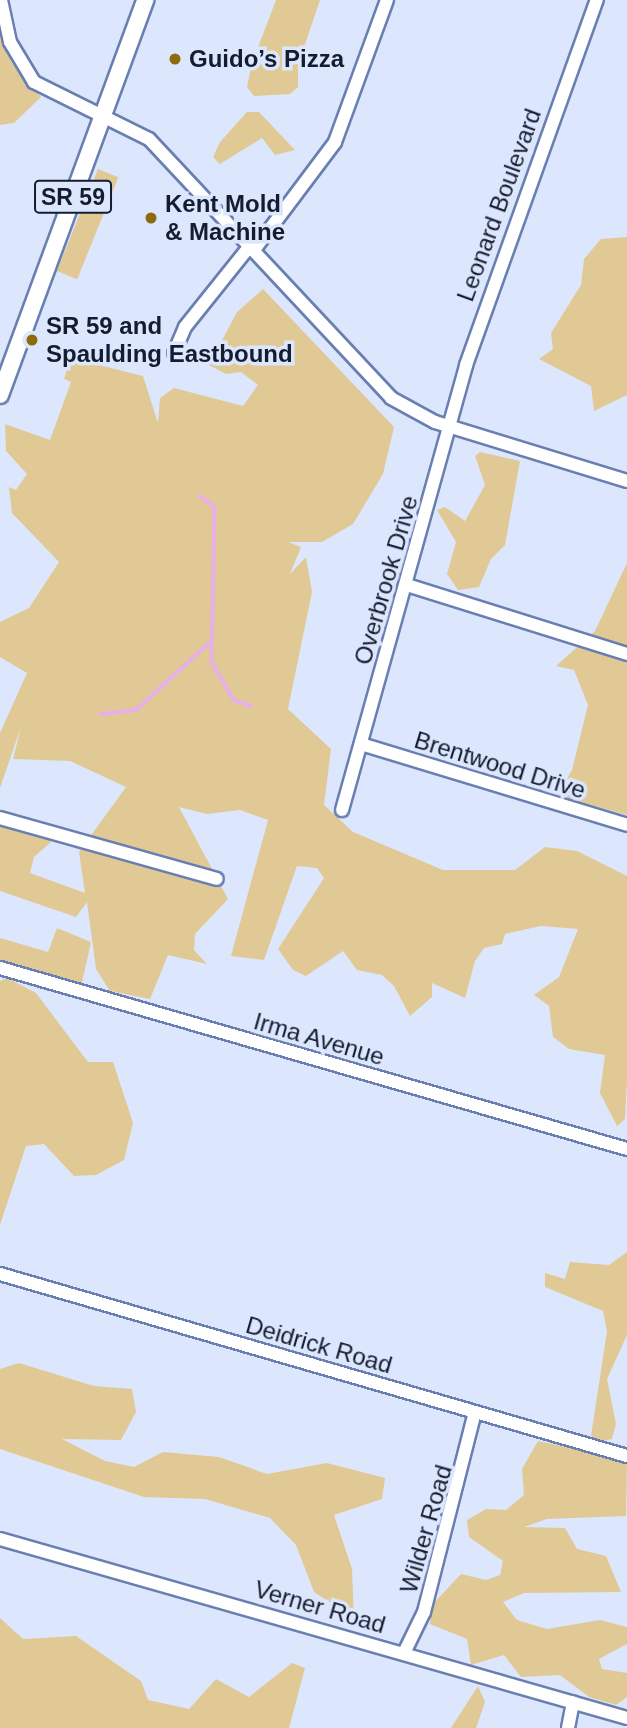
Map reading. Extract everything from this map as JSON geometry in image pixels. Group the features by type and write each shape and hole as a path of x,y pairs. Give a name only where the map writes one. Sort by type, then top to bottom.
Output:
{"main road":[{"name":"SR 59","path":"0,395 145,0"}],"street":[{"path":"1,0 7,35 25,73 57,97 103,115 157,146 382,391 451,428 627,481"},
{"path":"174,353 185,327 252,248 335,142 387,0"},
{"name":"Leonard Boulevard","path":"451,428 478,326 595,1"},
{"name":"Overbrook Drive","path":"342,810 451,428"},
{"path":"407,585 627,654"},
{"name":"Brentwood Drive","path":"361,744 627,825"},
{"path":"0,818 217,879"},
{"name":"Irma Avenue","path":"0,968 627,1149"},
{"name":"Deidrick Road","path":"0,1274 627,1456"},
{"name":"Wilder Road","path":"404,1653 424,1612 475,1412"},
{"name":"Verner Road","path":"0,1539 627,1718"},
{"path":"568,1728 573,1702"}],"shaded area":[{"path":"276,0 320,0 298,65 298,87 290,94 254,96 247,87 252,63"},
{"path":"0,27 11,62 41,97 14,123 0,125"},
{"path":"247,112 259,112 295,150 275,155 262,138 220,164 213,157 220,142"},
{"path":"98,169 118,177 77,279 57,271"},
{"path":"627,237 627,395 594,411 591,386 539,359 553,349 551,333 581,285 584,259 601,239"},
{"path":"263,289 394,427 383,474 353,524 322,542 288,542 301,547 290,574 306,557 312,592 288,709 331,749 324,805 353,832 443,870 515,870 545,847 577,851 627,876 627,1080 625,1119 617,1126 600,1093 605,1055 569,1049 553,1037 549,1006 534,995 559,977 578,929 541,926 505,934 502,944 484,948 475,961 465,998 432,983 432,997 410,1016 394,986 382,975 357,970 343,951 306,976 293,970 278,949 324,878 317,868 297,866 264,960 231,956 268,820 240,810 207,814 179,807 228,899 195,934 194,950 207,964 168,955 150,999 110,991 96,969 87,902 76,917 0,891 0,824 44,834 51,842 34,857 30,873 85,893 79,852 126,787 70,761 13,759 21,727 0,788 0,733 27,673 0,657 0,622 29,608 59,562 12,513 9,487 16,490 27,474 6,451 5,424 50,440 71,382 64,379 71,358 143,376 158,423 160,398 174,388 243,406 258,385 241,372 226,374 209,365 237,312"},
{"path":"480,452 520,461 505,545 491,559 479,587 458,590 447,574 456,542 437,510 445,507 465,521 485,485 475,456"},
{"path":"627,563 627,815 557,795 572,770 588,705 574,670 556,666 595,631"},
{"path":"57,928 91,942 81,987 0,967 0,938 48,952"},
{"path":"7,978 36,993 88,1062 113,1062 133,1123 124,1160 96,1175 74,1176 44,1144 26,1146 0,1225 0,981"},
{"path":"627,1252 627,1335 607,1379 616,1424 612,1439 600,1441 591,1436 607,1331 603,1311 545,1287 545,1273 565,1279 570,1262 609,1265"},
{"path":"19,1363 94,1386 132,1389 136,1412 121,1440 62,1439 105,1461 134,1467 163,1452 219,1457 267,1474 327,1463 385,1478 382,1499 334,1515 352,1569 354,1618 314,1592 296,1545 270,1518 205,1499 144,1497 0,1449 0,1369"},
{"path":"538,1441 627,1460 626,1516 547,1519 524,1527 565,1528 577,1549 606,1556 621,1592 524,1593 503,1602 517,1620 547,1629 600,1620 627,1627 627,1644 599,1659 602,1669 627,1673 627,1697 616,1705 589,1697 560,1675 521,1677 504,1655 471,1665 467,1639 430,1624 431,1606 461,1574 486,1580 500,1575 503,1561 469,1537 467,1520 486,1509 506,1510 524,1495 522,1469"},
{"path":"0,1618 23,1639 76,1636 141,1681 148,1700 189,1709 216,1679 249,1697 292,1663 305,1668 289,1728 0,1728"},
{"path":"478,1686 485,1702 476,1728 451,1728"}],"waterway":[{"path":"200,496 215,507 212,662 234,700 251,706"},
{"path":"101,714 136,710 209,643"}],"place":[{"name":"Guido’s Pizza","path":"175,59"},
{"name":"Kent Mold & Machine","path":"151,218"},
{"name":"SR 59 and Spaulding Eastbound","path":"32,340"}]}
